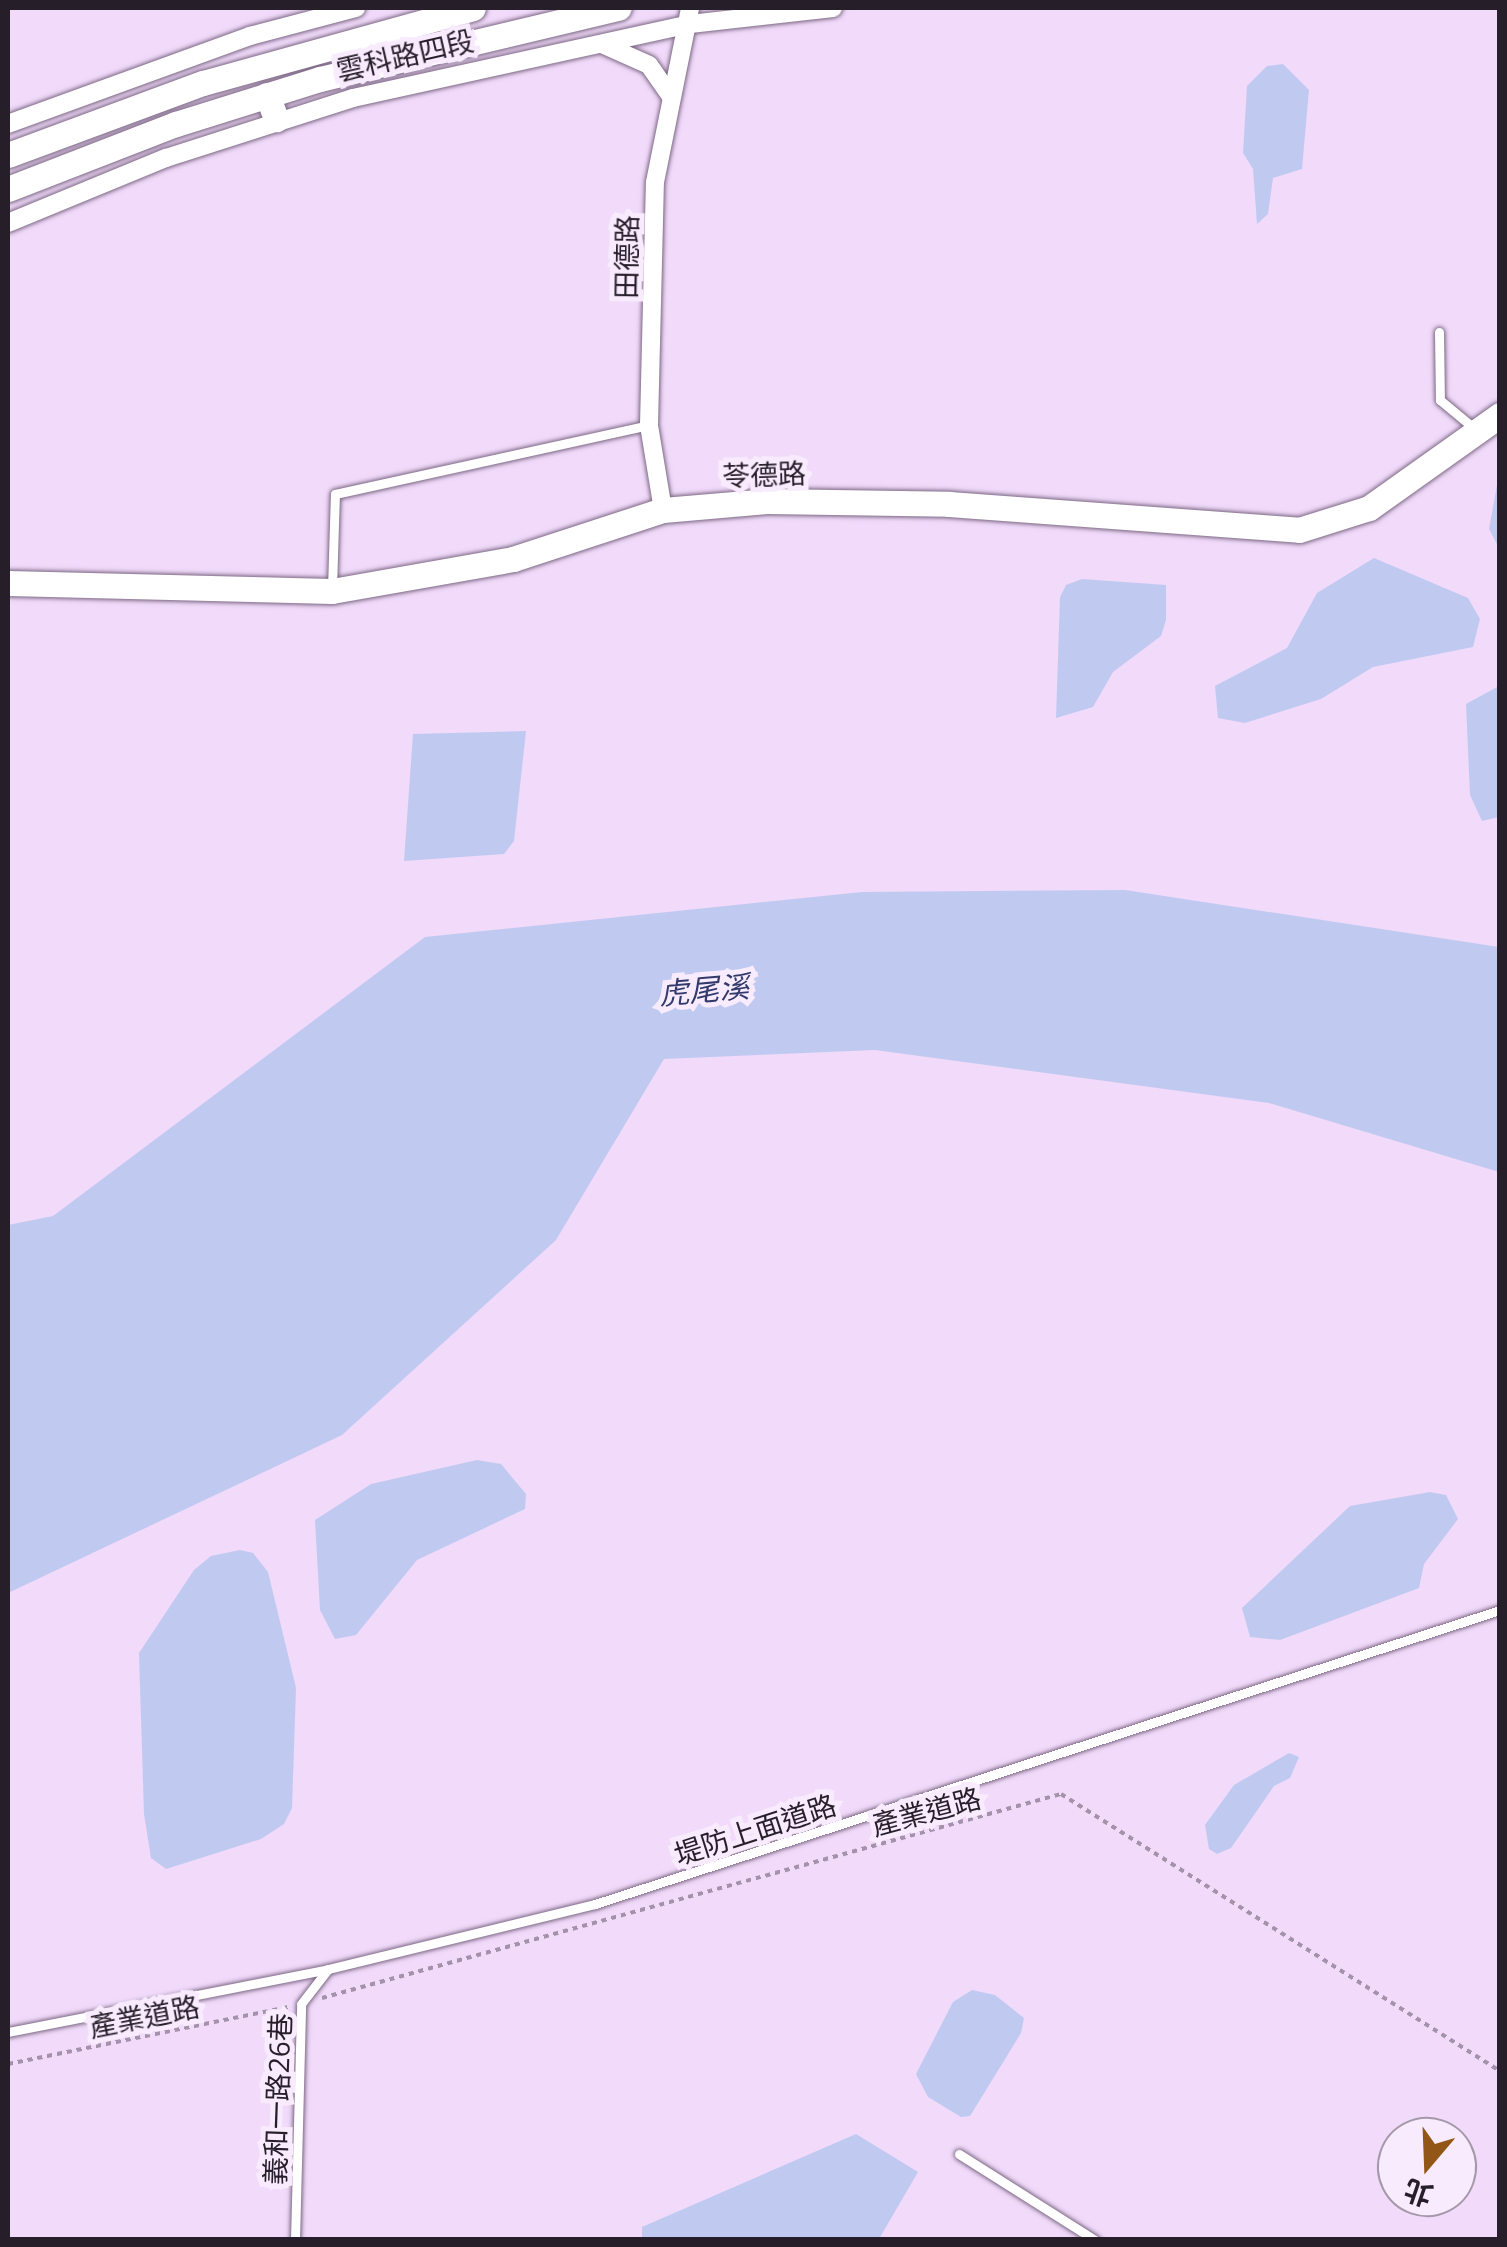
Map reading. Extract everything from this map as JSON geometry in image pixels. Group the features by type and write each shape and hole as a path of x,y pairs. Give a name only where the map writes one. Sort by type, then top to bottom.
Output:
{"street":[{"name":"雲科路四段","path":"8,124 250,36 356,8"},
{"name":"雲科路四段","path":"8,155 203,83 473,8"},
{"name":"雲科路四段","path":"8,189 272,107 454,43 618,8"},
{"name":"雲科路四段","path":"8,223 272,107 601,44 690,16 833,8"},
{"name":"田德路","path":"663,510 650,424 656,182 670,95 690,16"},
{"path":"601,44 649,65 670,95"},
{"name":"苓德路","path":"8,583 332,591 513,559 663,510 767,501 949,504 1299,530 1369,508 1500,415"}],"lane":[{"path":"1438,332 1440,400 1477,431"},
{"path":"332,591 335,494 650,424"},
{"name":"堤防上面道路","path":"8,2032 328,1969 595,1904 1500,1610"},
{"name":"義和一路26巷","path":"295,2240 300,2004 328,1969"},
{"path":"959,2154 1095,2240"}],"path":[{"name":"產業道路","path":"8,2064 300,2004 1061,1794 1500,2071"}],"water":[{"path":"1283,64 1309,90 1302,169 1273,178 1268,214 1257,224 1253,169 1243,153 1247,86 1267,66"},
{"path":"1499,474 1500,548 1489,529"},
{"path":"1374,558 1468,598 1480,619 1473,647 1373,667 1321,699 1245,723 1218,718 1215,686 1287,648 1317,593"},
{"path":"1082,579 1166,585 1166,620 1161,636 1113,672 1093,707 1056,718 1060,597 1066,585"},
{"path":"1499,686 1499,817 1482,821 1470,795 1466,704"},
{"path":"526,731 514,841 504,854 404,861 413,734"},
{"name":"虎尾溪","path":"1125,890 1499,947 1499,1172 1269,1103 875,1050 664,1059 556,1240 342,1435 8,1593 8,1225 53,1216 425,937 862,892"},
{"path":"477,1460 501,1464 526,1494 525,1509 417,1560 356,1635 335,1639 320,1610 315,1520 371,1484"},
{"path":"1430,1492 1446,1495 1458,1519 1424,1564 1419,1588 1280,1640 1250,1637 1242,1608 1350,1506"},
{"path":"240,1550 253,1553 268,1572 296,1688 292,1808 284,1824 261,1839 166,1869 151,1858 144,1814 139,1653 194,1570 211,1556"},
{"path":"1289,1753 1299,1757 1290,1778 1274,1786 1231,1848 1217,1854 1209,1849 1205,1825 1234,1785"},
{"path":"972,1990 995,1995 1024,2018 1021,2033 970,2116 961,2117 928,2097 916,2074 953,2002"},
{"path":"856,2134 918,2172 879,2239 642,2239 642,2227"}]}
